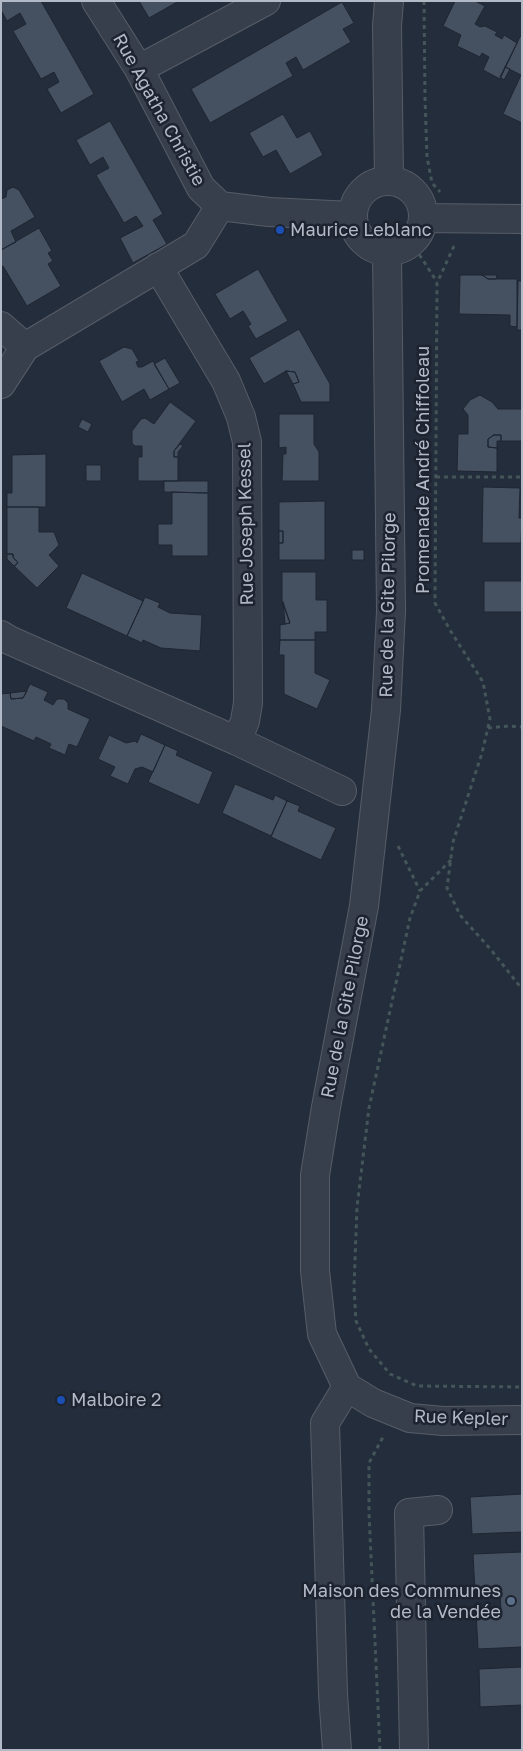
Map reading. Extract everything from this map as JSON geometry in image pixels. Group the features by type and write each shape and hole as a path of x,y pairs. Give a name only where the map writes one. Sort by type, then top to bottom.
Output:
{"street":[{"name":"Rue Agatha Christie","path":"96,1 140,69 201,188 220,206"},
{"path":"140,69 266,1"},
{"path":"389,1 386,26 389,180"},
{"path":"389,180 403,184 414,192 421,204 424,218 420,231 412,243 400,250 386,252 373,249 362,241 354,229 352,216 355,202 363,190 375,183 389,180"},
{"path":"1,384 25,347 196,245 220,206 269,212 352,216"},
{"path":"424,218 522,220"},
{"name":"Rue de la Gite Pilorge","path":"347,1387 322,1334 315,1271 315,1175 364,906 386,710 391,611 386,252"},
{"name":"Rue Joseph Kessel","path":"158,267 226,381 241,417 247,442 248,703 245,722 237,741"},
{"path":"1,326 25,347"},
{"path":"1,635 237,741 342,792"},
{"path":"337,1750 333,1684 325,1423 347,1387"},
{"name":"Rue Kepler","path":"347,1387 374,1403 410,1418 444,1421 522,1420"},
{"path":"414,1750 409,1513 438,1510"}],"path":[{"path":"424,1 427,157 432,183 465,220 437,283"},
{"path":"412,243 437,283"},
{"name":"Promenade André Chiffoleau","path":"437,283 435,603 483,682 490,719 482,753 453,842 447,888 460,915 522,989"},
{"path":"436,477 522,477"},
{"path":"487,728 522,727"},
{"path":"451,860 420,890 410,918 369,1108 357,1207 354,1288 356,1321 369,1349 390,1374 417,1386 522,1387"},
{"path":"380,1750 369,1513 369,1463 382,1437 410,1418 417,1386"}],"building":[{"path":"1,1 41,1 94,94 61,113 47,89 59,82 54,72 41,79 13,31 26,24 20,13 7,21 1,10"},
{"path":"139,1 179,1 149,18"},
{"path":"455,1 475,1 485,6 475,24 480,27 485,26 497,32 495,35 502,39 504,35 517,43 500,79 483,70 489,57 482,53 480,57 457,46 461,35 443,26"},
{"path":"342,2 354,23 343,29 351,42 303,70 296,57 286,63 293,76 210,123 191,89"},
{"path":"521,35 522,123 503,114 521,75 505,67"},
{"path":"505,67 510,69 504,80 500,77"},
{"path":"283,114 297,138 310,131 323,155 290,174 276,150 263,157 249,133"},
{"path":"110,121 163,214 153,220 167,244 133,263 120,238 143,226 136,216 124,223 96,175 109,168 103,157 90,165 76,140"},
{"path":"13,187 19,190 35,217 11,231 16,242 1,250 1,199 6,197 7,190"},
{"path":"39,228 52,251 48,253 53,261 48,264 61,286 27,306 3,266 1,267 1,250"},
{"path":"258,269 288,321 256,339 248,326 251,324 243,311 230,319 215,294"},
{"path":"460,275 482,275 488,279 517,279 517,327 510,326 510,315 459,314"},
{"path":"482,275 497,275 496,279 488,279"},
{"path":"518,281 522,281 522,330 517,330"},
{"path":"299,329 330,384 330,402 301,402 293,384 299,382 295,372 286,371 264,384 249,358"},
{"path":"124,347 132,349 139,361 136,362 138,367 153,361 169,389 150,400 144,389 122,402 99,361"},
{"path":"165,358 180,383 169,389 154,364"},
{"path":"286,371 295,372 299,382 293,384"},
{"path":"480,395 492,402 498,409 522,409 522,441 501,441 501,435 494,435 488,439 488,447 497,448 497,472 457,471 458,434 468,434 468,415 463,409 470,400"},
{"path":"170,402 196,421 174,451 174,457 178,457 178,481 138,481 138,457 142,457 142,446 135,446 132,443 132,431 141,419 145,418 154,424"},
{"path":"279,414 314,414 314,444 319,452 319,481 282,481 283,454 286,454 286,447 279,448"},
{"path":"82,419 92,424 88,432 78,427"},
{"path":"494,435 501,435 501,441 497,441 497,448 488,447 488,439"},
{"path":"180,444 183,446 178,452 178,457 174,457 174,451"},
{"path":"46,454 46,507 7,507 7,493 12,493 12,455"},
{"path":"86,465 101,465 101,481 86,481"},
{"path":"164,481 208,481 208,493 164,492"},
{"path":"483,487 520,488 519,518 522,518 521,543 482,543"},
{"path":"172,492 208,493 208,556 172,556 172,545 158,545 158,524 172,524"},
{"path":"325,501 325,560 279,560 279,543 283,543 283,531 279,531 279,502"},
{"path":"7,507 39,507 39,532 54,532 59,545 49,555 59,566 37,588 14,566 18,563 13,554 7,554"},
{"path":"279,531 283,531 283,543 279,543"},
{"path":"352,550 364,550 364,560 352,560"},
{"path":"7,554 13,554 18,563 14,566 7,559"},
{"path":"282,572 316,572 316,600 327,600 327,632 315,632 315,640 280,640 280,625 290,623 282,602"},
{"path":"82,573 143,601 127,636 66,608"},
{"path":"484,581 522,581 522,612 484,612"},
{"path":"145,597 160,603 158,607 170,613 202,615 200,651 161,648 143,640 142,643 127,636"},
{"path":"283,602 290,623 285,624"},
{"path":"280,640 315,640 315,673 330,680 317,709 284,694 284,655 279,655"},
{"path":"30,684 48,692 44,700 53,705 57,699 64,699 68,703 68,709 90,719 77,747 69,744 65,755 49,748 51,744 36,737 34,741 1,726 1,694 10,693 11,699 23,698"},
{"path":"27,691 23,698 11,699 10,693"},
{"path":"141,734 165,745 153,772 142,767 135,769 128,784 110,776 115,767 98,759 109,735 126,743 135,741 137,743"},
{"path":"165,745 178,751 176,755 213,772 199,805 148,782"},
{"path":"235,784 273,800 275,795 287,801 271,836 222,813"},
{"path":"287,801 300,806 298,811 336,828 321,860 271,837"},
{"name":"Maison des Communes de la Vendée","path":"522,1494 522,1532 472,1534 470,1497"},
{"name":"Maison des Communes de la Vendée","path":"522,1552 522,1647 478,1649 476,1612 501,1610 500,1591 475,1592 473,1554"},
{"name":"Maison des Communes de la Vendée","path":"522,1667 522,1705 480,1707 479,1669"}],"place":[{"name":"Maurice Leblanc","path":"280,230"},
{"name":"Malboire 2","path":"61,1400"},
{"name":"Maison des Communes de la Vendée","path":"511,1601"}]}
